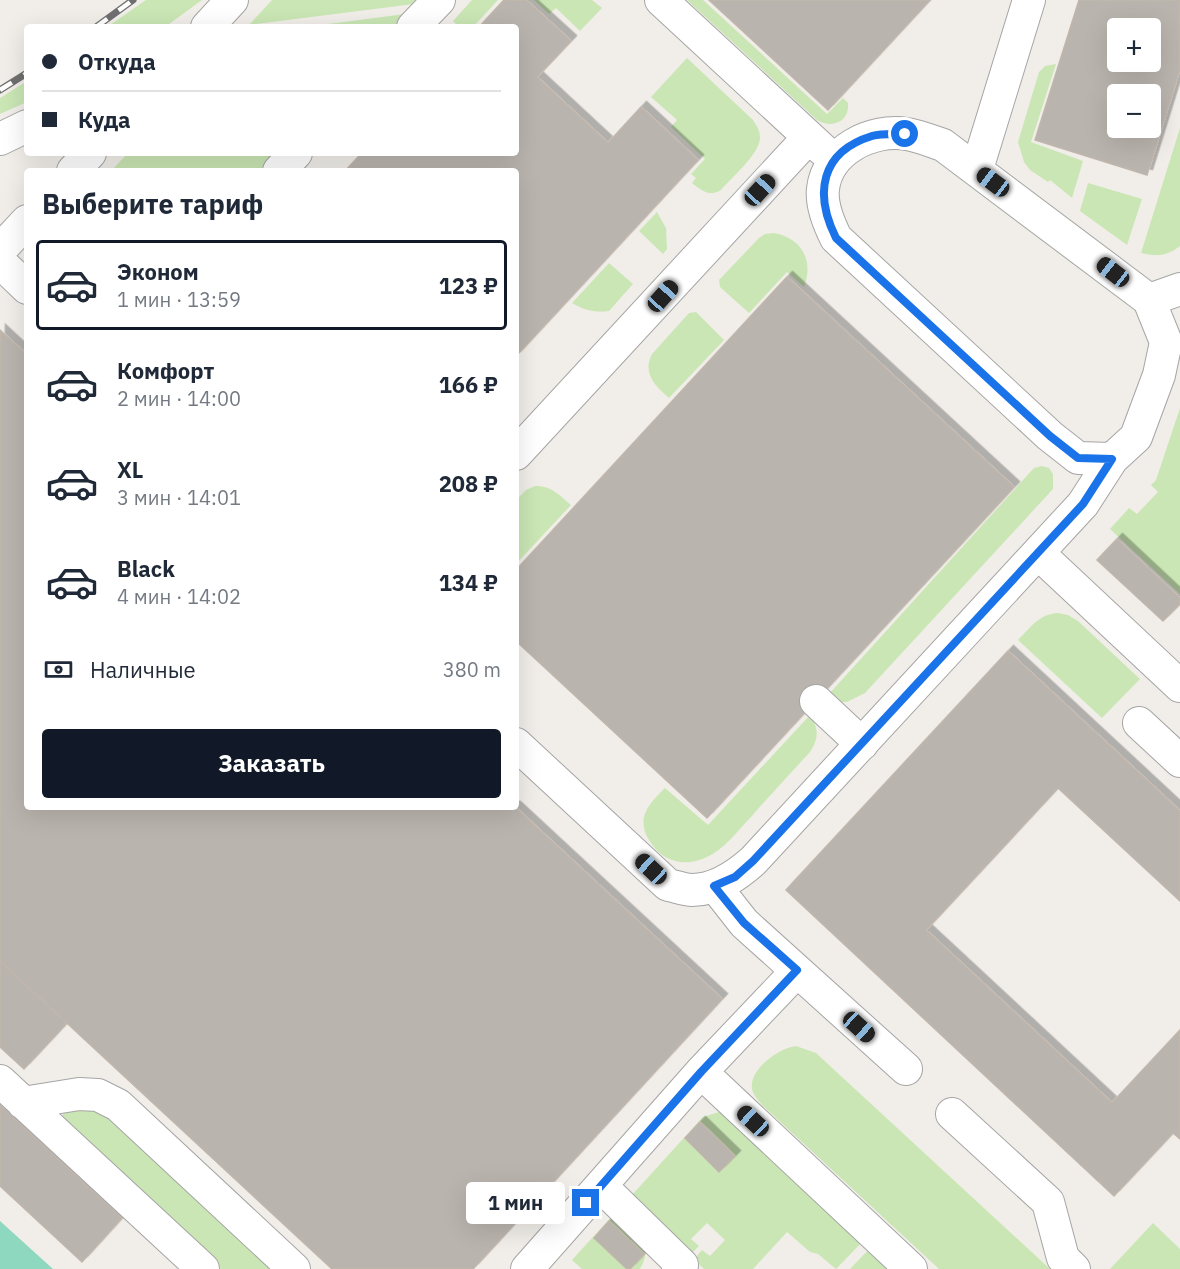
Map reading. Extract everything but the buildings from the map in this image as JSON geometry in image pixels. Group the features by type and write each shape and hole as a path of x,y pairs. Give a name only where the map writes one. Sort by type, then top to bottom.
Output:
{"lane":[{"path":"210,24 232,0"},
{"path":"416,24 439,0"},
{"path":"661,0 835,161"},
{"path":"977,169 1020,5"},
{"path":"0,139 24,127"},
{"path":"519,747 668,885 692,890 714,886 735,877 753,861 1083,504 1112,459 1136,436 1159,375 1166,342 1149,300 943,145 905,134 874,135 850,145 829,167 822,190 828,221 836,238 1050,436 1078,458 1112,459"},
{"path":"519,451 809,137"},
{"path":"76,168 87,156"},
{"path":"282,168 293,156"},
{"path":"0,250 24,224"},
{"path":"0,262 24,285"},
{"path":"1149,300 1180,289"},
{"path":"1038,553 1179,682"},
{"path":"816,701 862,744"},
{"path":"1139,723 1180,761"},
{"path":"714,886 744,923 906,1069"},
{"path":"527,1269 701,1072 797,970"},
{"path":"701,1072 911,1269"},
{"path":"0,1081 203,1269"},
{"path":"23,1103 79,1095 98,1095 118,1105 294,1269"},
{"path":"952,1114 1048,1202 1063,1258 1074,1269"},
{"path":"601,1186 682,1265 678,1269"}],"green space":[{"path":"146,0 202,0 169,24 111,24"},
{"path":"272,0 417,0 414,4 250,24"},
{"path":"472,0 498,0 476,24 456,24 453,21"},
{"path":"534,0 592,0 602,8 580,31 556,8 549,14"},
{"path":"687,0 703,0 827,114 843,98 848,103 846,115 834,124 817,120"},
{"path":"405,14 396,24 328,24"},
{"path":"687,58 753,120 760,134 759,143 751,158 721,190 713,193 702,191 692,183 696,178 691,174 705,159 671,127 677,120 651,97"},
{"path":"1056,64 1031,142 1083,161 1072,198 1050,180 1048,182 1030,170 1024,162 1018,142 1039,72 1045,66"},
{"path":"24,83 24,103 0,114 0,98"},
{"path":"1180,128 1180,246 1162,255 1141,253"},
{"path":"125,156 273,156 262,168 114,168"},
{"path":"1088,183 1142,199 1127,245 1080,211"},
{"path":"657,212 666,228 667,249 663,254 639,231"},
{"path":"774,233 792,240 803,252 807,268 804,287 787,272 749,313 720,287 719,280 759,238 765,234"},
{"path":"609,263 633,284 609,311 599,312 572,303"},
{"path":"696,312 724,340 669,398 652,379 648,367 649,361 652,354 689,313"},
{"path":"1180,408 1180,594 1110,529 1129,508 1137,514 1158,492 1151,485 1156,480"},
{"path":"1042,466 1049,468 1053,474 1053,489 865,693 847,702 839,702 829,694 1034,468"},
{"path":"535,486 550,489 571,505 519,561 519,497 526,490"},
{"path":"1058,613 1068,615 1078,621 1140,679 1102,718 1018,640 1040,619"},
{"path":"810,715 817,734 810,752 725,845 707,857 691,862 669,859 656,850 646,834 644,817 650,805 665,788 708,825"},
{"path":"796,1046 816,1053 1050,1269 939,1269 755,1096 752,1081 760,1067 774,1055"},
{"path":"86,1108 104,1113 274,1269 221,1269 63,1123 61,1118 65,1111"},
{"path":"722,1111 865,1239 836,1269 818,1254 810,1252 787,1232 753,1269 704,1269 694,1259 702,1250 710,1256 725,1240 707,1223 691,1239 699,1246 690,1255 631,1196 703,1117"},
{"path":"613,1215 645,1252 640,1269 582,1269 572,1260"},
{"path":"0,1221 53,1269 0,1269"},
{"path":"1153,1223 1180,1249 1180,1269 1110,1269"},
{"path":"872,1246 897,1269 850,1269"}],"railway":[{"path":"100,24 133,0"},
{"path":"0,90 24,75"}],"route":[{"path":"586,1203 701,1072 797,970 744,923 714,886 735,877 753,861 1083,504 1112,459 1078,458 1050,436 836,238 828,221 822,190 829,167 850,145 874,135 905,134"}]}
